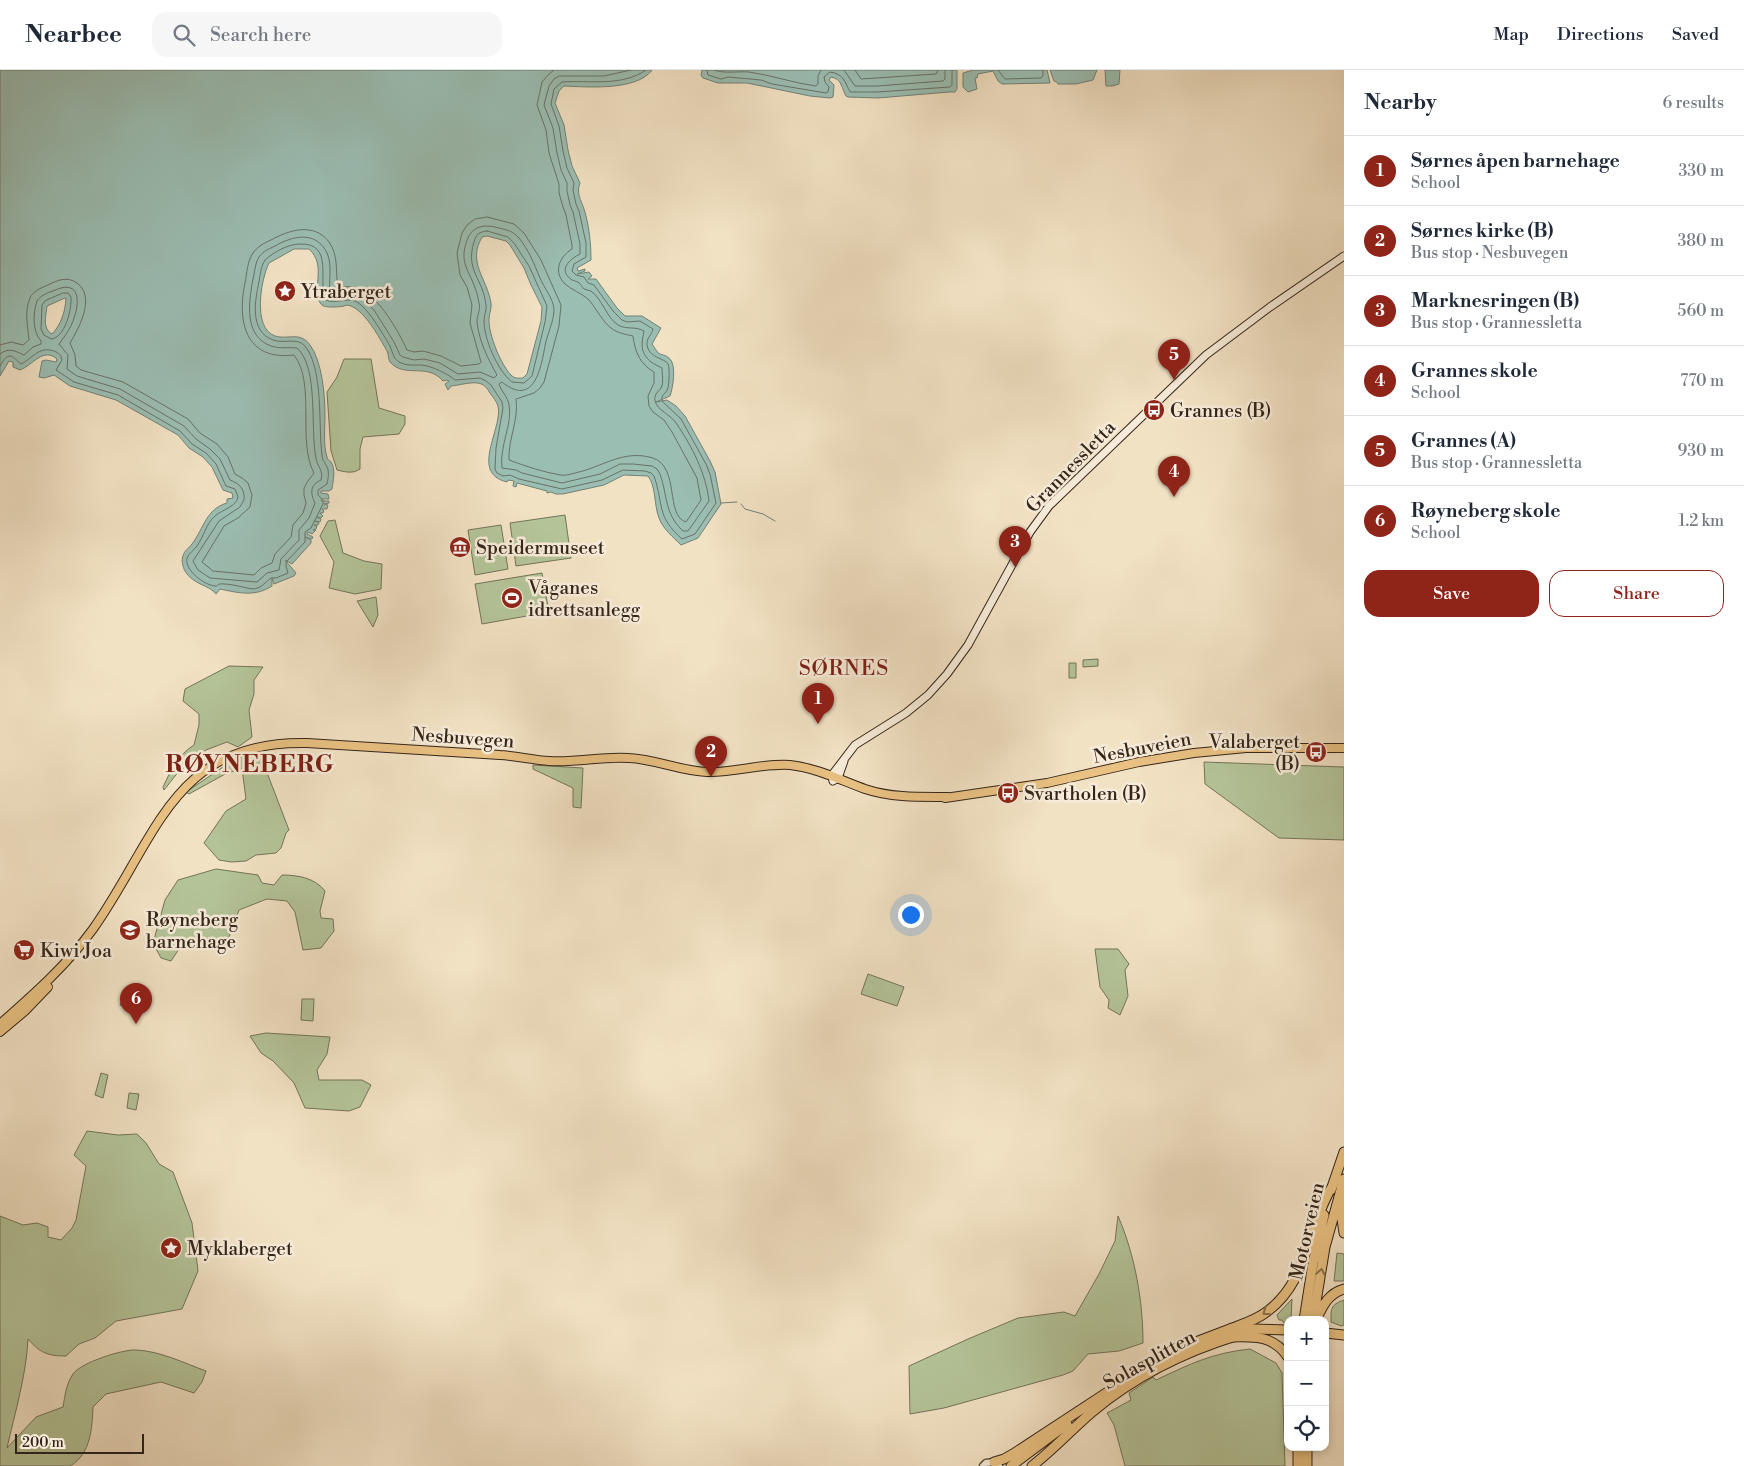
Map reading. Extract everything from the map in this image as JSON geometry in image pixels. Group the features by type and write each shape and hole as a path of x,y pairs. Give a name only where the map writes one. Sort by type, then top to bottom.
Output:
{"highway":[{"name":"Motorveien","path":"1305,1316 1313,1263 1332,1185 1344,1152"},
{"name":"Motorveien","path":"1316,1316 1326,1247 1344,1181"},
{"path":"1344,1181 1342,1212 1344,1233"},
{"path":"1231,1333 1266,1313 1290,1288 1300,1269 1323,1201 1332,1185"},
{"path":"1317,1316 1326,1300 1334,1292 1344,1289"},
{"name":"Solasplitten","path":"1103,1400 1143,1369 1195,1342 1231,1333 1284,1330"},
{"path":"1231,1333 1264,1338 1277,1345 1284,1353"},
{"name":"Solasplitten","path":"1103,1400 1178,1357 1231,1333"},
{"path":"1329,1334 1344,1335"},
{"path":"1032,1466 1053,1450 1091,1409 1103,1400"},
{"path":"996,1464 1053,1427 1091,1409"},
{"name":"Solasplitten","path":"1011,1466 1091,1409"},
{"name":"Solasplitten","path":"1019,1466 1091,1409"},
{"path":"1298,1451 1298,1466"},
{"path":"1307,1451 1307,1466"}],"main road":[{"name":"Grannessletta","path":"834,778 851,748 899,718 920,702 947,674 968,645 1030,532 1049,506 1206,355 1270,307 1344,256"},
{"name":"Nesbuvegen","path":"0,1032 38,998 98,922 163,814 187,785 209,767 234,754 262,746 286,743 454,752 563,761 627,758 648,760 686,770 706,772 745,769 789,770 834,778 886,794 924,798 948,798"},
{"name":"Nesbuveien","path":"948,798 1047,783 1139,762 1194,753 1246,748 1344,748"},
{"name":"Nesbuvegen","path":"0,1024 41,987 72,955"}],"street":[{"path":"983,1466 986,1463 996,1464"}],"green space":[{"path":"344,359 371,359 379,408 405,416 405,424 399,434 363,437 360,449 360,469 352,472 337,470 331,451 327,392 337,377"},
{"path":"565,515 571,558 516,566 510,523"},
{"path":"335,520 343,553 364,561 382,564 381,589 355,594 329,588 334,562 320,536 328,521"},
{"path":"501,525 508,569 475,575 468,530"},
{"name":"Våganes idrettsanlegg","path":"542,573 549,612 482,624 475,584"},
{"path":"376,597 378,615 373,627 357,601"},
{"path":"1098,659 1098,666 1083,667 1083,660"},
{"path":"1069,663 1076,663 1076,678 1069,678"},
{"path":"229,666 263,667 254,680 254,694 249,710 252,737 238,747 227,742 206,750 192,763 179,771 164,790 163,787 176,763 194,745 199,725 199,714 183,701 185,689"},
{"path":"263,753 266,770 289,830 286,833 281,848 276,853 256,855 246,861 231,862 219,860 204,843 226,811 246,799 242,769 227,773 189,794 186,792 235,759 249,754 260,757"},
{"path":"1204,762 1344,767 1344,840 1279,838 1205,784"},
{"path":"533,765 583,768 581,808 573,807 573,788 533,769"},
{"path":"216,869 258,875 262,883 274,885 282,875 311,880 325,891 320,911 321,918 333,919 334,931 321,948 303,950 295,912 287,901 267,899 239,910 226,945 192,940 181,946 171,961 161,958 153,943 165,900 178,880"},
{"path":"1095,949 1118,949 1129,964 1125,970 1128,996 1120,1015 1108,1008 1109,1000 1100,987"},
{"path":"868,974 904,987 897,1006 861,994"},
{"path":"126,989 137,993 130,1009 120,1005"},
{"path":"302,999 314,999 313,1021 301,1020"},
{"path":"266,1033 330,1037 327,1054 317,1070 319,1080 362,1080 371,1085 360,1107 349,1111 305,1108 294,1083 273,1061 261,1053 250,1036"},
{"path":"101,1073 108,1075 103,1098 95,1095"},
{"path":"129,1093 139,1094 136,1110 127,1108"},
{"path":"87,1131 118,1135 137,1134 146,1143 159,1164 173,1172 192,1223 198,1271 182,1309 116,1321 95,1338 79,1344 66,1356 45,1353 36,1348 28,1339 23,1381 7,1448 36,1417 63,1407 67,1386 73,1374 84,1365 102,1358 130,1350 145,1351 172,1358 206,1371 202,1382 194,1393 161,1382 106,1394 93,1407 91,1432 86,1448 77,1461 70,1466 0,1466 0,1216 23,1225 37,1223 48,1227 48,1237 61,1240 72,1228 76,1220 86,1166 74,1155"},
{"path":"1118,1216 1129,1246 1137,1278 1143,1343 1119,1351 1088,1354 1073,1371 1063,1375 944,1408 910,1414 909,1366 1018,1318 1064,1312 1075,1316 1115,1241"},
{"path":"1337,1253 1344,1254 1344,1281 1334,1281"},
{"path":"1292,1299 1291,1316 1284,1316 1284,1323 1282,1320 1279,1320 1277,1315"},
{"path":"1344,1300 1344,1325 1341,1326 1331,1322 1331,1311 1336,1304"},
{"path":"1250,1349 1276,1363 1282,1373 1285,1466 1125,1466 1114,1425 1107,1413 1131,1400 1129,1393 1153,1377 1156,1380 1213,1356"}],"water":[{"path":"0,70 652,70 645,77 624,85 598,87 564,86 559,91 555,103 564,125 572,166 580,183 579,193 586,215 590,241 591,260 577,268 578,271 585,269 585,271 577,274 589,272 592,276 588,279 596,279 625,316 642,316 661,328 652,344 658,353 668,357 671,361 674,376 670,396 656,402 667,400 685,416 715,472 721,504 698,538 681,545 668,533 661,522 657,513 651,480 648,476 624,475 604,485 563,494 547,493 547,491 517,483 516,487 513,486 514,481 508,480 507,482 496,477 490,470 489,460 498,416 498,406 484,385 472,383 451,386 448,390 445,384 449,381 443,381 437,375 430,372 396,367 390,362 387,351 375,331 359,311 347,305 329,307 321,304 317,293 317,263 315,256 309,249 294,249 269,263 261,291 261,314 263,323 268,331 275,336 302,338 310,345 314,352 322,378 325,407 324,436 327,458 333,468 332,489 321,491 321,493 328,494 329,499 322,499 321,501 329,501 329,503 324,504 328,505 327,509 322,509 323,513 320,513 323,516 321,518 317,517 321,519 320,522 315,521 319,523 314,525 317,526 313,530 316,530 312,534 308,532 307,534 313,537 312,539 305,537 311,540 311,543 292,564 285,560 296,573 294,576 274,584 272,578 272,586 259,592 234,592 220,589 216,594 192,579 185,571 182,562 184,553 196,538 210,514 227,503 227,499 233,498 232,493 223,490 212,467 203,457 189,448 178,435 116,400 70,386 54,375 44,378 39,377 42,361 56,362 57,359 52,356 47,355 38,358 20,370 13,367 13,362 9,361 0,376","holes":["487,236 506,241 510,245 524,268 542,307 541,321 527,374 523,378 512,376 504,365 493,341 489,325 491,303 477,263 478,246 482,237","65,298 62,318 52,334 46,325 47,306"]},
{"path":"702,70 957,70 957,89 955,92 878,98 848,97 839,82 831,77 829,80 834,85 833,97 830,98 810,96 747,83 718,83 703,78 701,75"},
{"path":"973,70 1047,70 1050,83 1002,84 998,81 993,71 978,74 977,78 975,78 977,89 968,92 963,87 963,73"},
{"path":"1050,70 1097,70 1093,80 1076,84 1058,84 1054,81"},
{"path":"1105,70 1120,70 1119,84 1106,86"}],"waterway":[{"path":"721,503 737,502"},
{"path":"741,504 745,509 763,514 775,521"}],"place":[{"name":"Ytraberget","path":"285,291"},
{"name":"Grannes (A)","path":"1174,380"},
{"name":"Grannes (B)","path":"1154,410"},
{"name":"Grannes skole","path":"1174,497"},
{"name":"Speidermuseet","path":"460,547"},
{"name":"Marknesringen (B)","path":"1015,567"},
{"name":"Våganes idrettsanlegg","path":"512,598"},
{"name":"Sørnes åpen barnehage","path":"818,724"},
{"name":"Valaberget (B)","path":"1316,752"},
{"name":"Sørnes kirke (B)","path":"711,777"},
{"name":"Svartholen (B)","path":"1008,793"},
{"name":"Røyneberg barnehage","path":"130,930"},
{"name":"Kiwi Joa","path":"24,950"},
{"name":"Røyneberg skole","path":"136,1024"},
{"name":"Myklaberget","path":"171,1248"}],"district":[{"name":"SØRNES","path":"844,668"},
{"name":"RØYNEBERG","path":"250,764"}]}
